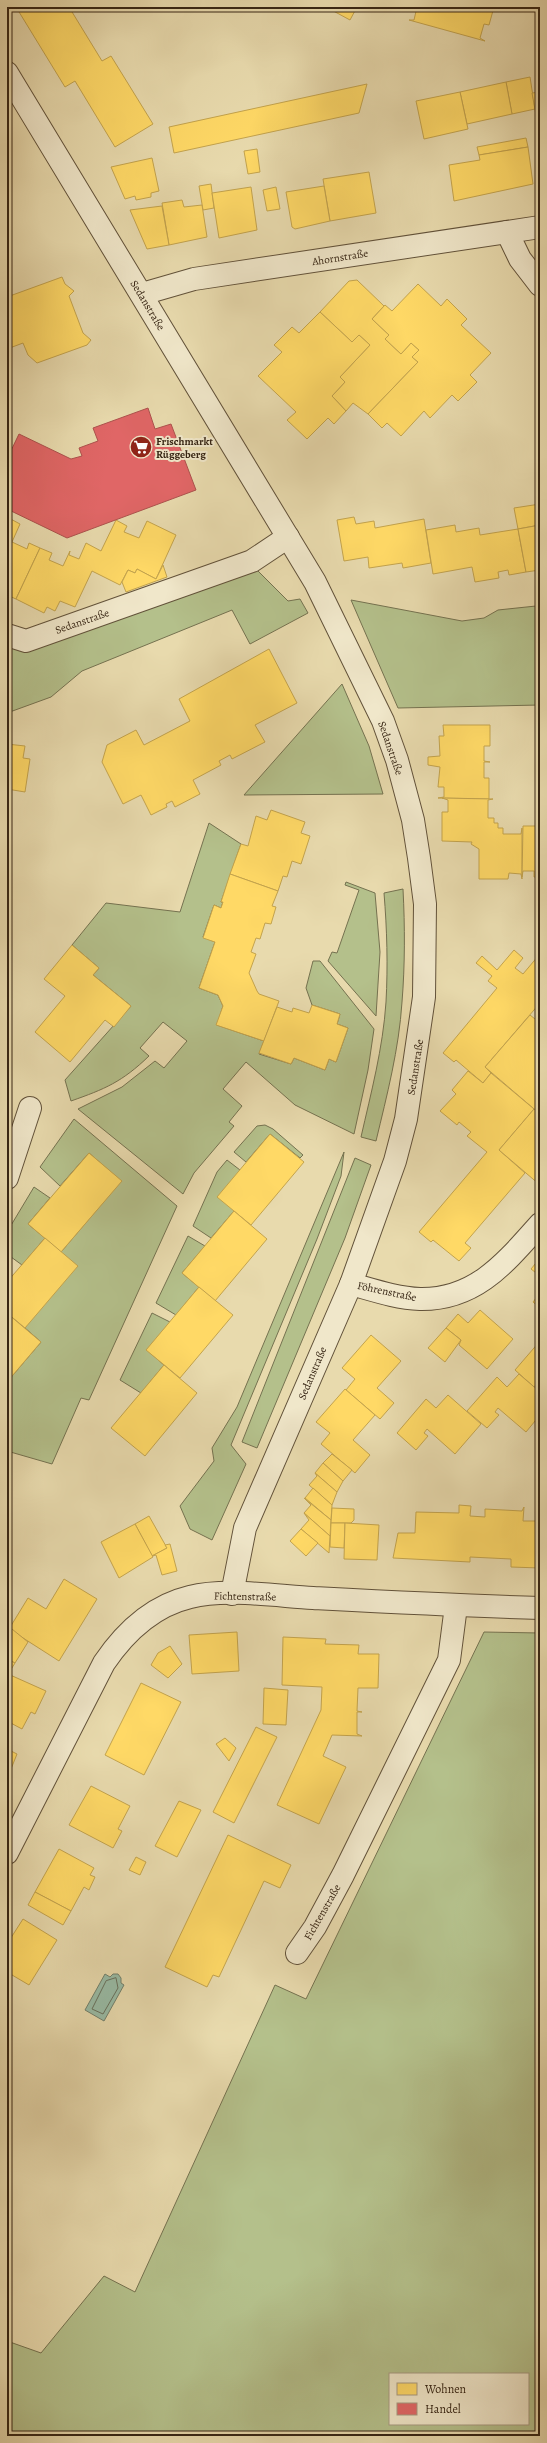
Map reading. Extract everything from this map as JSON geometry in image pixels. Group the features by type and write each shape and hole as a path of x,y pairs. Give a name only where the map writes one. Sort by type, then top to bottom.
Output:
{"street":[{"name":"Sedanstraße","path":"7,73 315,582 383,721 397,760 413,820 425,904 424,997 406,1119 395,1161 351,1284 245,1528 232,1594"},
{"name":"Ahornstraße","path":"142,294 194,279 540,227"},
{"path":"507,232 520,258 540,285"},
{"name":"Sedanstraße","path":"7,635 26,641 252,561 288,538"},
{"path":"7,1178 30,1108"},
{"name":"Föhrenstraße","path":"351,1284 399,1296 420,1299 462,1292 484,1281 502,1265 540,1224"},
{"name":"Fichtenstraße","path":"7,1853 104,1664 116,1644 137,1622 161,1609 190,1597 232,1594 456,1606 540,1608"},
{"name":"Fichtenstraße","path":"297,1953 315,1927 343,1875 449,1660 456,1606"}],"shaded area":[{"path":"255,568 288,601 300,599 308,613 250,644 232,610 82,671 51,697 7,713 7,646 27,652"},
{"path":"351,600 462,621 484,618 498,610 536,606 540,608 540,705 398,708"},
{"path":"342,684 369,746 383,794 244,795"},
{"path":"209,823 241,844 221,902 223,902 221,908 214,905 203,937 215,942 199,988 218,995 223,1006 217,1025 264,1041 259,1054 291,1064 294,1058 325,1070 329,1059 336,1062 348,1028 337,1024 340,1014 312,1005 306,988 313,961 320,961 374,1029 368,1070 354,1134 295,1105 246,1062 223,1089 242,1106 229,1122 234,1126 194,1173 183,1194 78,1109 122,1087 155,1061 164,1068 187,1041 163,1022 140,1048 149,1056 139,1065 113,1084 94,1093 71,1101 65,1080 131,1006 93,975 99,968 72,945 106,903 180,912"},
{"path":"346,882 375,893 380,952 376,1016 328,961 332,952 337,953 359,890 345,885"},
{"path":"403,889 404,960 400,1020 392,1072 376,1141 361,1137 376,1070 386,1002 387,961 384,893"},
{"path":"74,1119 177,1206 89,1400 81,1398 52,1464 7,1451 7,1382 41,1342 25,1328 61,1252 121,1181 89,1153 60,1186 40,1167"},
{"path":"265,1125 273,1129 303,1155 300,1158 270,1134 246,1162 234,1152 257,1126"},
{"path":"344,1152 341,1176 317,1239 231,1445 246,1464 212,1540 190,1529 180,1506 214,1461 212,1448 237,1407"},
{"path":"355,1158 371,1165 345,1238 257,1448 242,1442"},
{"path":"227,1160 240,1170 234,1211 211,1238 193,1226 217,1172"},
{"path":"34,1187 50,1198 28,1224 45,1238 22,1265 7,1254 7,1232"},
{"path":"188,1236 205,1246 182,1273 199,1287 176,1315 156,1303"},
{"path":"152,1313 170,1322 147,1350 164,1365 141,1393 120,1380"},
{"path":"484,1632 540,1633 540,2436 7,2436 7,2341 41,2353 104,2276 135,2292 275,1985 306,1999"}],"water":[{"path":"105,1974 110,1977 113,1974 118,1974 121,1978 121,1983 124,1985 104,2021 85,2010"}],"building: Wohnen":[{"path":"16,7 69,7 102,61 111,56 153,124 115,147 75,81 65,87"},
{"path":"326,7 357,7 350,20"},
{"path":"417,7 494,7 489,25 484,24 480,38 485,41 409,20 414,20"},
{"path":"530,77 535,109 512,114 506,82"},
{"path":"506,82 512,114 467,124 460,92"},
{"path":"367,84 359,113 174,153 169,127"},
{"path":"460,92 468,129 424,139 416,101"},
{"path":"540,92 540,115 536,115 532,93"},
{"path":"526,138 528,147 479,155 477,147"},
{"path":"528,147 533,184 454,201 449,165 480,160 479,155"},
{"path":"257,149 260,172 248,174 244,151"},
{"path":"152,158 159,191 151,193 151,197 136,200 135,196 125,199 111,167"},
{"path":"369,172 376,213 330,221 323,179"},
{"path":"211,184 214,208 203,210 199,186"},
{"path":"324,186 330,221 295,229 292,227 286,192"},
{"path":"251,187 257,230 219,238 212,193"},
{"path":"276,187 280,209 267,211 263,190"},
{"path":"182,200 184,207 202,205 207,237 169,245 162,203"},
{"path":"162,206 169,245 147,249 130,210"},
{"path":"62,277 65,284 74,291 69,296 83,333 91,340 87,345 37,363 28,355 23,343 7,349 7,297"},
{"path":"357,280 384,306 372,319 389,335 385,339 401,354 411,343 419,350 412,357 418,362 368,414 353,403 346,411 332,396 345,382 340,377 370,345 359,335 352,342 320,312 349,281"},
{"path":"418,284 441,306 447,299 467,319 461,325 491,353 470,375 477,382 458,401 452,395 430,418 424,411 401,436 387,423 382,428 368,414 418,362 412,357 419,350 411,343 401,354 385,339 389,335 372,319 385,305 392,311"},
{"path":"320,312 352,342 359,335 370,345 340,377 345,382 332,396 346,411 334,424 328,418 307,439 287,420 296,412 258,376 282,352 274,345 292,327 299,333"},
{"path":"540,504 540,525 518,529 514,508"},
{"path":"7,517 20,524 12,542 27,549 29,543 40,548 16,599 7,595"},
{"path":"354,517 356,524 374,521 375,528 424,519 431,563 403,568 402,563 369,568 368,557 344,561 337,520"},
{"path":"116,520 127,526 124,532 139,538 147,521 176,535 156,579 137,569 135,573 128,570 120,585 92,571 75,607 60,601 55,611 47,607 44,613 16,599 40,548 52,553 49,560 63,566 70,551 69,555 79,559 86,543 101,551"},
{"path":"455,525 456,532 479,528 480,535 518,529 526,572 509,575 508,570 498,572 499,578 475,582 472,567 433,574 426,530"},
{"path":"540,525 540,570 526,572 518,529"},
{"path":"163,565 167,577 126,592 122,582 128,570 135,573 137,569 156,579"},
{"path":"269,649 297,703 255,725 265,742 232,759 230,755 219,761 221,765 193,780 200,794 175,807 172,801 166,804 167,807 151,815 141,795 123,804 102,762 107,745 136,730 144,745 190,721 179,699"},
{"path":"443,725 490,725 490,746 484,746 484,761 490,762 484,762 484,778 489,778 489,799 438,798 444,797 444,787 438,787 440,767 428,765 428,757 440,756 439,736 444,736"},
{"path":"7,744 25,746 23,758 30,759 25,792 7,789"},
{"path":"442,798 493,799 488,800 488,818 494,818 494,823 498,823 498,828 503,828 503,834 521,834 522,828 522,879 521,874 509,873 508,879 479,879 479,849 471,844 472,842 442,841 442,812 448,812 448,800"},
{"path":"271,810 305,822 301,833 310,836 301,864 292,861 287,877 283,876 278,891 230,874 241,844 248,846 256,816 267,820"},
{"path":"523,826 540,826 540,877 534,877 534,871 523,871 522,877"},
{"path":"230,874 278,891 272,906 276,907 271,924 265,923 260,939 256,938 251,952 256,954 249,973 259,994 279,1001 264,1041 216,1025 223,1006 218,995 199,988 215,942 203,938 214,905 221,908 223,902 221,902"},
{"path":"72,945 99,968 93,975 131,1006 114,1027 105,1020 70,1062 35,1032 65,996 44,979"},
{"path":"514,950 523,958 515,968 523,974 539,955 537,954 540,950 540,1003 485,1067 491,1073 483,1083 456,1060 454,1062 443,1053 497,988 488,981 492,976 476,963 482,956 497,970"},
{"path":"312,1005 340,1014 337,1024 348,1028 336,1062 329,1059 325,1070 294,1058 291,1064 259,1053 277,1007 292,1012 293,1008 309,1013"},
{"path":"530,1015 540,1023 540,1114 485,1067"},
{"path":"468,1071 483,1083 491,1073 534,1109 499,1150 525,1173 465,1243 471,1248 459,1261 433,1240 431,1242 419,1232 487,1152 467,1136 471,1132 459,1122 457,1125 440,1111 456,1094 452,1090"},
{"path":"534,1109 540,1114 540,1185 499,1150"},
{"path":"270,1134 304,1162 251,1225 217,1197"},
{"path":"89,1153 122,1181 61,1252 28,1224"},
{"path":"234,1211 267,1239 215,1301 182,1273"},
{"path":"45,1238 78,1266 25,1328 7,1313 7,1282"},
{"path":"540,1258 540,1276 531,1269"},
{"path":"199,1287 233,1315 180,1378 146,1350"},
{"path":"540,1293 540,1308 533,1302"},
{"path":"480,1310 513,1339 487,1369 459,1345 461,1340 446,1328 458,1314 468,1323"},
{"path":"8,1314 41,1342 7,1382 7,1315"},
{"path":"446,1328 461,1340 445,1362 428,1348"},
{"path":"371,1335 401,1361 377,1388 394,1403 380,1419 346,1390 355,1379 342,1368"},
{"path":"540,1341 540,1380 534,1387 515,1370"},
{"path":"164,1365 197,1393 145,1456 111,1428"},
{"path":"519,1374 540,1392 540,1415 526,1432 498,1408 495,1412 499,1415 487,1428 467,1411 497,1377 507,1387"},
{"path":"345,1389 375,1415 353,1440 370,1455 355,1473 321,1444 330,1433 316,1422"},
{"path":"448,1395 481,1424 455,1454 427,1429 424,1433 428,1436 416,1450 397,1433 426,1399 436,1408"},
{"path":"332,1454 352,1470 343,1481 323,1463"},
{"path":"323,1463 343,1481 337,1492 315,1473"},
{"path":"315,1473 337,1492 332,1505 309,1485 317,1476"},
{"path":"313,1488 332,1505 331,1520 305,1498"},
{"path":"304,1498 331,1520 330,1536 304,1513 311,1505"},
{"path":"459,1505 471,1506 470,1516 485,1517 485,1509 522,1511 524,1507 523,1521 540,1521 540,1568 511,1567 511,1559 470,1557 470,1562 393,1558 398,1533 415,1533 416,1512 459,1513"},
{"path":"332,1508 354,1509 354,1520 351,1523 331,1523"},
{"path":"304,1513 330,1536 329,1553 301,1529 309,1520"},
{"path":"149,1516 167,1548 152,1556 135,1524"},
{"path":"331,1523 345,1523 344,1548 330,1547"},
{"path":"345,1523 379,1525 377,1560 344,1559"},
{"path":"135,1524 153,1557 119,1578 101,1542"},
{"path":"301,1529 318,1543 306,1556 290,1541"},
{"path":"170,1544 177,1571 162,1575 156,1555 152,1556 167,1548 165,1545"},
{"path":"64,1579 97,1599 59,1661 9,1629 28,1598 46,1609"},
{"path":"7,1625 28,1642 15,1663 7,1659"},
{"path":"237,1632 239,1671 192,1674 189,1635"},
{"path":"283,1637 326,1639 325,1644 359,1645 358,1654 379,1654 378,1688 358,1688 357,1711 362,1712 357,1712 357,1734 362,1736 332,1735 323,1756 346,1767 319,1824 277,1805 321,1710 322,1687 282,1685"},
{"path":"170,1646 182,1664 168,1678 151,1665 158,1653"},
{"path":"7,1659 15,1663 7,1676"},
{"path":"8,1674 46,1691 35,1714 31,1712 22,1729 7,1721"},
{"path":"141,1683 181,1702 144,1775 105,1755"},
{"path":"264,1688 288,1690 286,1725 263,1724"},
{"path":"256,1727 277,1737 234,1823 213,1812"},
{"path":"225,1738 236,1748 229,1761 216,1744"},
{"path":"7,1749 17,1754 7,1779"},
{"path":"91,1786 130,1806 118,1829 122,1831 113,1848 69,1825"},
{"path":"179,1801 201,1810 177,1857 155,1846"},
{"path":"228,1835 291,1865 280,1888 264,1881 219,1977 213,1975 207,1987 165,1967"},
{"path":"59,1849 94,1868 90,1875 95,1877 89,1890 84,1887 71,1911 35,1892"},
{"path":"136,1857 146,1862 140,1875 129,1870"},
{"path":"35,1892 71,1911 63,1925 28,1905"},
{"path":"23,1919 57,1940 29,1985 7,1972 7,1944"}],"building: Handel":[{"path":"148,408 155,429 171,424 196,490 67,538 7,509 7,459 19,434 71,459 82,456 79,448 98,441 93,428"}],"place":[{"name":"Frischmarkt Rüggeberg","path":"141,447"}]}
